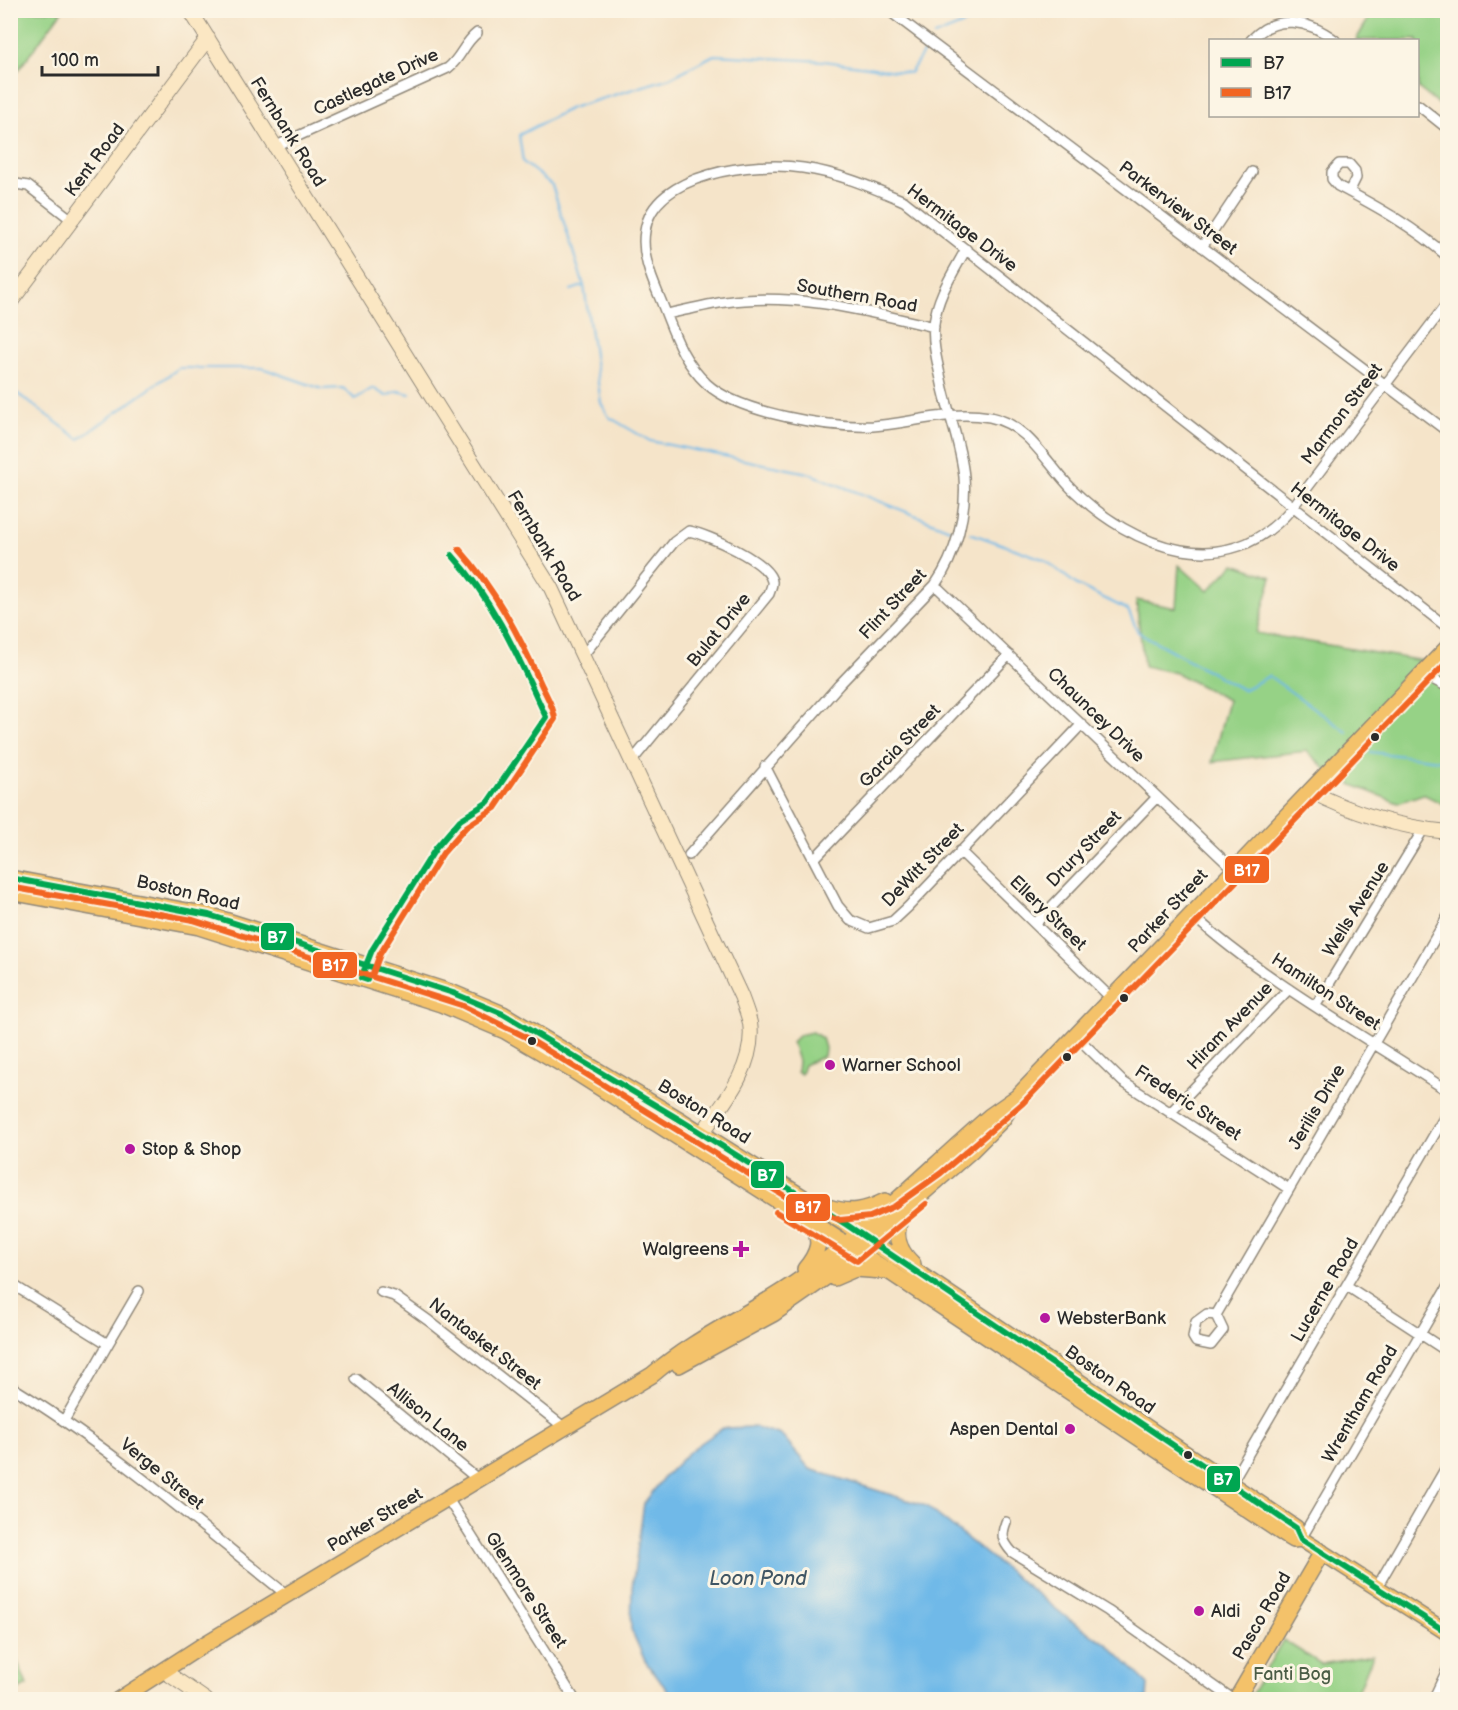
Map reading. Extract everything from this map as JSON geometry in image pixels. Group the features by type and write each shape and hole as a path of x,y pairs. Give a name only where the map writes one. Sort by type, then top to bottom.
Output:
{"main road":[{"name":"Fernbank Road","path":"190,10 551,588 584,654 741,996 750,1023 749,1047 744,1068 726,1101 702,1133"},
{"name":"Kent Road","path":"10,303 208,38"},
{"name":"Parker Street","path":"118,1700 287,1595 480,1481 652,1375 679,1365 794,1292 851,1248 911,1195 992,1131 1017,1097 1448,647"},
{"path":"1310,792 1338,806 1378,820 1423,830 1448,832"},
{"name":"Boston Road","path":"10,878 195,911 464,997 528,1028 702,1133 864,1237 1296,1528 1301,1539 1448,1633"},
{"name":"Boston Road","path":"10,892 199,927 467,1014 517,1038 572,1070 898,1278 1288,1537 1293,1540 1301,1539"},
{"path":"801,1196 845,1212 859,1212 911,1195"},
{"path":"911,1195 898,1225 899,1245 910,1261 940,1288"},
{"path":"794,1292 816,1255 819,1244 814,1229 804,1218"},
{"path":"794,1292 855,1269 880,1270 898,1278"},
{"name":"Pasco Road","path":"1235,1700 1322,1552"},
{"path":"164,1671 206,1700"}],"street":[{"name":"Parkerview Street","path":"888,10 1448,432"},
{"path":"1252,39 1267,27 1294,21 1316,27 1334,39"},
{"name":"Castlegate Drive","path":"276,146 447,68 457,61 468,40 477,33"},
{"path":"1419,106 1448,129"},
{"name":"Hermitage Drive","path":"948,415 871,426 801,419 735,403 708,386 688,365 677,346 650,271 645,249 645,230 651,213 662,199 681,186 711,174 748,168 803,168 856,180 904,201 1292,508 1448,628"},
{"path":"1202,247 1251,172"},
{"path":"10,183 28,186 72,220"},
{"path":"1349,192 1413,228 1448,257"},
{"name":"Flint Street","path":"689,855 765,766 945,572 957,541 964,477 948,415 936,353 934,327 937,304 966,249"},
{"name":"Southern Road","path":"667,314 726,302 784,300 872,312 934,327"},
{"name":"Marmon Street","path":"948,415 988,417 1003,421 1019,430 1031,440 1070,486 1102,516 1122,529 1169,547 1195,553 1220,553 1242,547 1265,534 1292,508 1448,302"},
{"name":"Bulat Drive","path":"584,654 674,542 689,531 741,553 769,574 772,583 769,594 632,761"},
{"name":"Chauncey Drive","path":"935,585 1234,870"},
{"name":"Garcia Street","path":"814,858 1009,655"},
{"path":"1422,674 1448,687"},
{"name":"DeWitt Street","path":"765,766 844,915 859,926 869,928 893,921 1082,724"},
{"name":"Drury Street","path":"1035,924 1157,797"},
{"name":"Wells Avenue","path":"1316,1005 1423,830"},
{"name":"Ellery Street","path":"960,851 1112,999"},
{"name":"Hamilton Street","path":"1191,914 1215,936 1289,989 1448,1091"},
{"name":"Jerilis Drive","path":"1216,1315 1448,916"},
{"name":"Hiram Avenue","path":"1170,1113 1289,989"},
{"name":"Frederic Street","path":"1076,1036 1123,1082 1289,1189"},
{"name":"Lucerne Road","path":"1230,1485 1448,1111"},
{"path":"10,1283 108,1344"},
{"path":"1347,1286 1448,1352"},
{"name":"Wrentham Road","path":"1301,1539 1448,1286"},
{"path":"64,1419 139,1291"},
{"name":"Nantasket Street","path":"381,1292 394,1296 429,1321 565,1428"},
{"name":"Allison Lane","path":"356,1379 480,1481"},
{"name":"Verge Street","path":"10,1386 64,1419 287,1595"},
{"path":"1377,1587 1448,1464"},
{"name":"Glenmore Street","path":"448,1499 575,1700"},
{"path":"1006,1521 1002,1533 1004,1542 1012,1552 1108,1611 1235,1700"},
{"path":"1433,1700 1448,1668"}],"green space":[{"path":"10,11 62,11 11,80"},
{"path":"1373,11 1447,11 1447,111 1419,89 1419,39 1357,39"},
{"path":"1234,564 1272,577 1256,633 1447,665 1447,806 1423,794 1398,803 1335,778 1307,751 1212,762 1228,700 1176,673 1144,666 1136,600 1176,608 1179,565 1208,591"},
{"path":"812,1032 822,1038 825,1048 824,1056 804,1065 801,1074 797,1072 798,1061 792,1042 799,1035"},
{"name":"Fanti Bog","path":"1283,1640 1321,1664 1373,1655 1355,1699 1249,1699"},
{"path":"11,1646 27,1685 10,1694"}],"water":[{"name":"Loon Pond","path":"755,1427 781,1435 810,1469 926,1506 1070,1620 1107,1644 1148,1684 1147,1699 674,1699 645,1661 631,1629 632,1588 644,1503 664,1477 691,1450 723,1428"}],"waterway":[{"path":"934,36 999,10"},
{"path":"925,50 910,73 824,61 714,55 670,78 571,108 519,135 523,162 552,185 584,286 601,403 609,417 650,441 808,473 950,529"},
{"path":"571,290 583,286"},
{"path":"10,388 79,439 179,368 262,368 322,389 343,388 355,399 373,388 386,396 398,391 410,394"},
{"path":"970,533 1043,559 1077,585 1128,610 1138,632 1243,690 1269,676 1347,732"},
{"path":"1370,752 1448,761"}],"transit line":[{"name":"B17","path":"373,973 380,954 443,853 466,827 495,808 555,719 550,701 505,613 484,580 459,549"},
{"name":"B7","path":"367,980 361,978 372,950 436,848 460,820 488,802 546,717 494,612 452,555"},
{"name":"B17","path":"10,887 193,920 461,1005 524,1036 796,1203 840,1220 870,1217 895,1206 941,1173 1023,1103 1448,661"},
{"name":"B7","path":"10,878 209,915 453,993 503,1014 682,1121 847,1225 1296,1528 1301,1539 1448,1633"},
{"name":"B17","path":"776,1212 857,1261 926,1204"}],"place":[{"name":"Warner School","path":"830,1065"},
{"name":"Stop & Shop","path":"130,1149"},
{"name":"Walgreens","path":"741,1249"},
{"name":"WebsterBank","path":"1045,1318"},
{"name":"Aspen Dental","path":"1070,1429"},
{"name":"Aldi","path":"1199,1611"}]}
